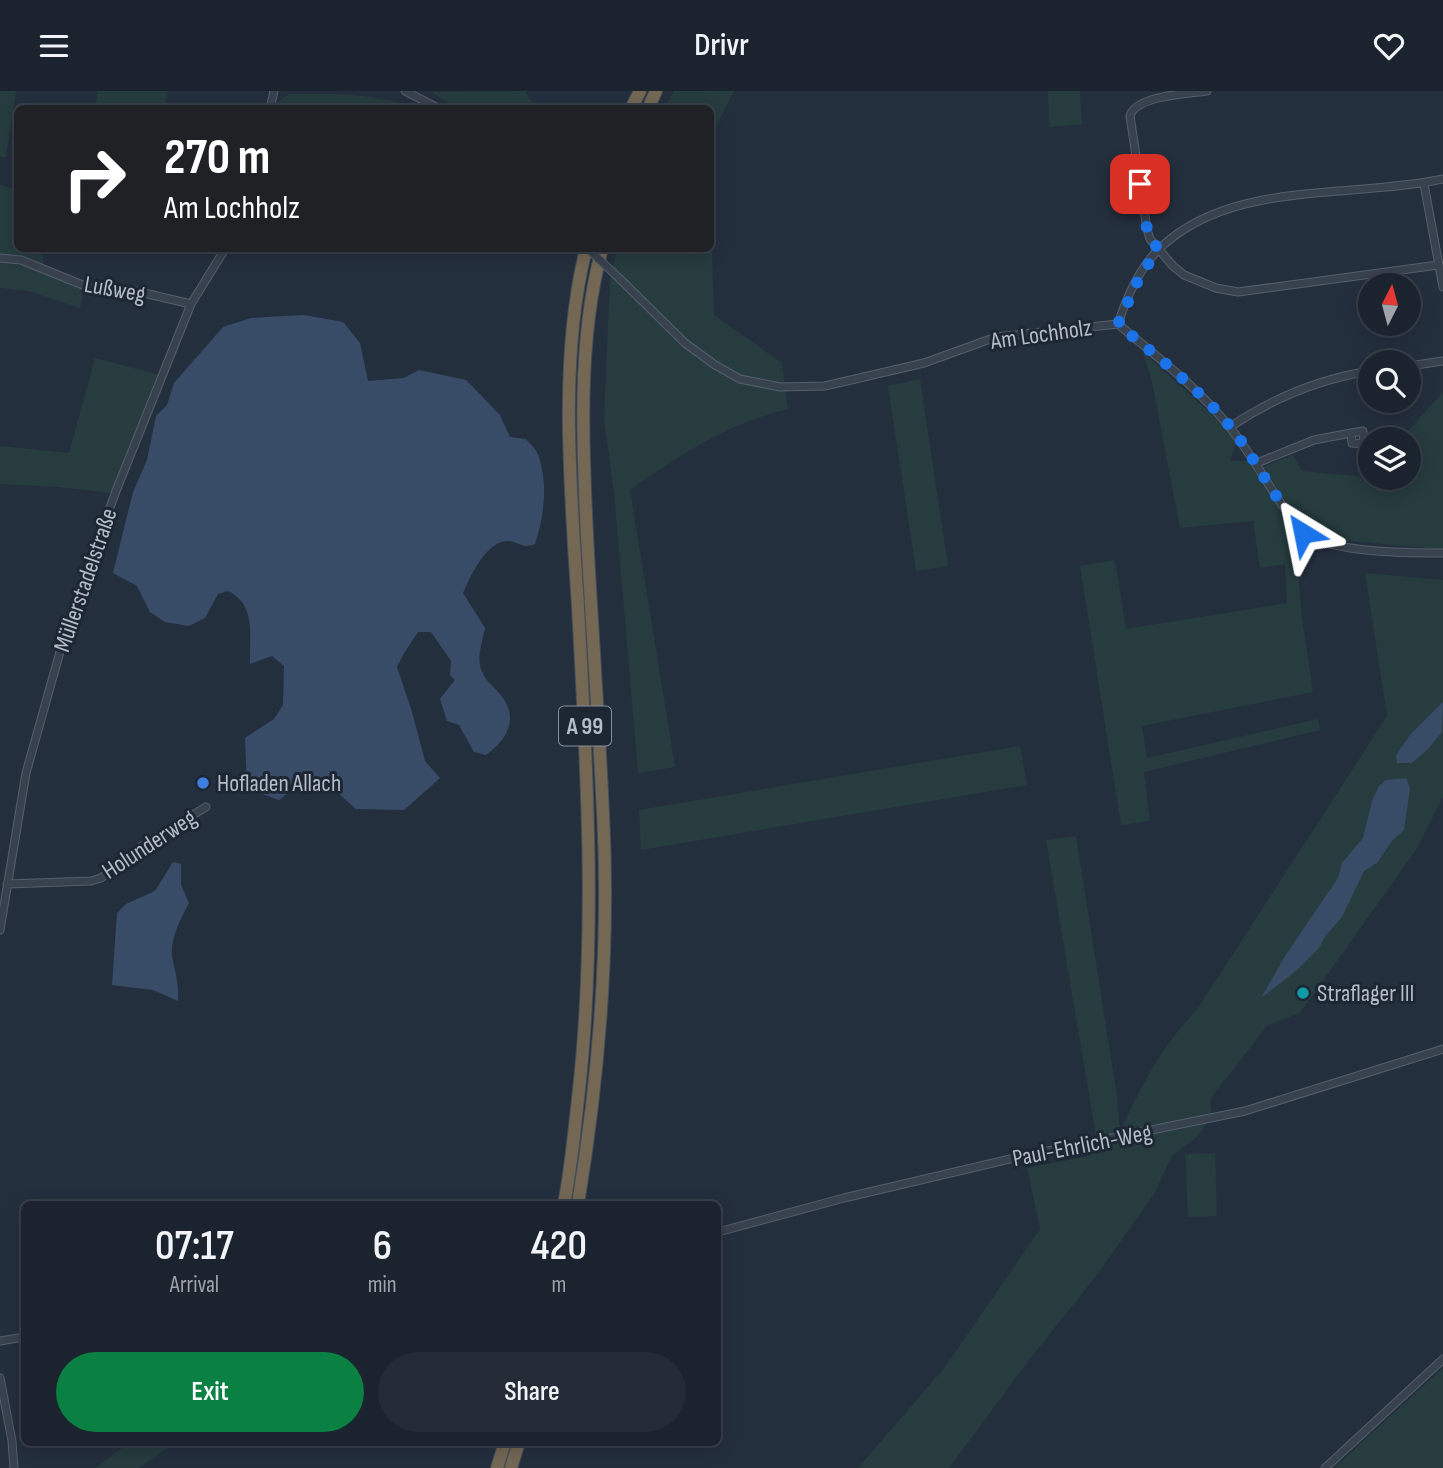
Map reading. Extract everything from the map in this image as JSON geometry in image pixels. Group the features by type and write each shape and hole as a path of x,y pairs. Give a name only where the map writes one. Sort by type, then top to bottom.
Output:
{"highway":[{"name":"A 99","path":"565,1201 585,1043 590,925 590,816 569,420 574,324 586,252"},
{"name":"A 99","path":"578,1201 598,1040 604,931 604,818 584,478 583,419 589,320 601,252"},
{"path":"496,1468 504,1446"},
{"path":"511,1468 518,1446"}],"street":[{"path":"405,91 432,105"},
{"path":"1207,91 1137,104 1130,116 1147,229 1158,250 1184,275 1207,285 1238,292 1438,265"},
{"name":"Am Lochholz","path":"590,252 685,343 715,366 740,379 763,385 825,386 924,363 996,337 1118,324 1140,276 1158,250 1193,223 1219,211 1244,203 1424,184 1443,179"},
{"path":"1424,184 1443,287"},
{"name":"Müllerstadelstraße","path":"0,930 26,773 67,627 116,491 191,304 223,252"},
{"name":"Lußweg","path":"0,258 21,260 90,288 131,290 191,304"},
{"path":"1118,324 1157,355 1230,427 1297,525 1309,537 1372,551 1443,554"},
{"path":"1421,364 1443,361"},
{"path":"1230,427 1272,401 1322,382 1358,374"},
{"path":"1257,463 1314,440 1351,433"},
{"name":"Holunderweg","path":"7,884 91,881 101,878 140,847 206,807"},
{"name":"Paul-Ehrlich-Weg","path":"721,1231 844,1198 1023,1156 1245,1111 1443,1049"},
{"path":"0,1341 21,1338"},
{"path":"1325,1468 1443,1359"},
{"path":"0,1378 12,1441 14,1468"}],"green space":[{"path":"0,91 16,91 6,158 0,156"},
{"path":"98,91 168,91 166,105 96,105"},
{"path":"525,91 534,105 451,105 432,92"},
{"path":"674,91 734,91 714,131 714,105 667,105"},
{"path":"1048,91 1080,91 1082,124 1049,127"},
{"path":"289,94 337,94 383,99 404,105 277,105"},
{"path":"0,185 14,189 14,252 42,252 44,268 0,256"},
{"path":"616,252 712,252 714,315 782,363 788,409 745,423 705,442 630,490 675,767 638,773 614,493 604,419 610,279"},
{"path":"0,262 30,266 84,291 80,308 29,291 0,288"},
{"path":"1143,352 1222,424 1240,431 1230,461 1253,461 1299,535 1296,544 1302,618 1313,692 1142,726 1147,758 1318,719 1320,730 1144,772 1150,821 1121,825 1080,566 1115,560 1126,629 1287,603 1285,564 1260,568 1253,521 1180,528 1152,382"},
{"path":"95,358 160,375 111,493 0,484 0,446 69,453"},
{"path":"920,379 948,566 916,571 888,386"},
{"path":"1443,392 1443,550 1333,539 1308,532 1262,467 1293,455 1302,471 1358,476 1358,490 1421,490 1421,427 1412,427"},
{"path":"1365,573 1443,580 1443,797 1416,850 1300,1013 1267,1026 1210,1099 1212,1116 1197,1137 1172,1156 1154,1194 1097,1275 1029,1360 949,1468 858,1468 945,1367 1040,1229 1027,1168 1089,1156 1118,1134 1096,1136 1046,840 1076,836 1117,1096 1120,1132 1162,1053 1196,1011 1387,716"},
{"path":"1020,746 1027,785 641,850 639,810"},
{"path":"1215,1153 1217,1216 1188,1217 1185,1154"},
{"path":"1443,1368 1443,1468 1334,1468"},
{"path":"125,1446 170,1446 139,1468 95,1468"}],"water":[{"path":"304,315 343,322 360,343 368,381 404,378 419,370 466,380 500,415 510,437 526,439 533,447 542,468 544,501 535,544 524,546 509,541 494,546 480,560 463,593 485,628 480,650 480,667 486,679 508,706 508,730 486,755 474,752 459,725 447,721 440,699 455,680 450,675 451,661 431,632 418,632 397,667 425,761 440,778 404,810 356,809 330,786 291,791 279,800 247,788 245,738 274,719 283,705 284,666 272,656 250,664 247,613 244,604 228,591 218,594 205,618 189,626 165,622 150,612 137,586 113,573 133,492 147,460 156,416 167,405 174,383 223,327 251,318"},
{"path":"1443,702 1442,732 1412,763 1397,763 1396,755 1411,734"},
{"path":"1406,778 1410,788 1404,830 1392,841 1377,863 1364,871 1342,917 1319,948 1296,971 1261,998 1285,956 1338,878 1342,863 1363,838 1372,801 1379,786 1386,780"},
{"path":"173,862 181,864 181,885 189,903 177,929 172,949 178,1001 153,990 112,985 117,913 126,904 155,891"}],"place":[{"name":"Hofladen Allach","path":"203,783"},
{"name":"Straflager III","path":"1303,993"}],"route":[{"path":"1140,184 1147,229 1158,250 1140,276 1118,324 1157,355 1230,427 1303,533"}]}
